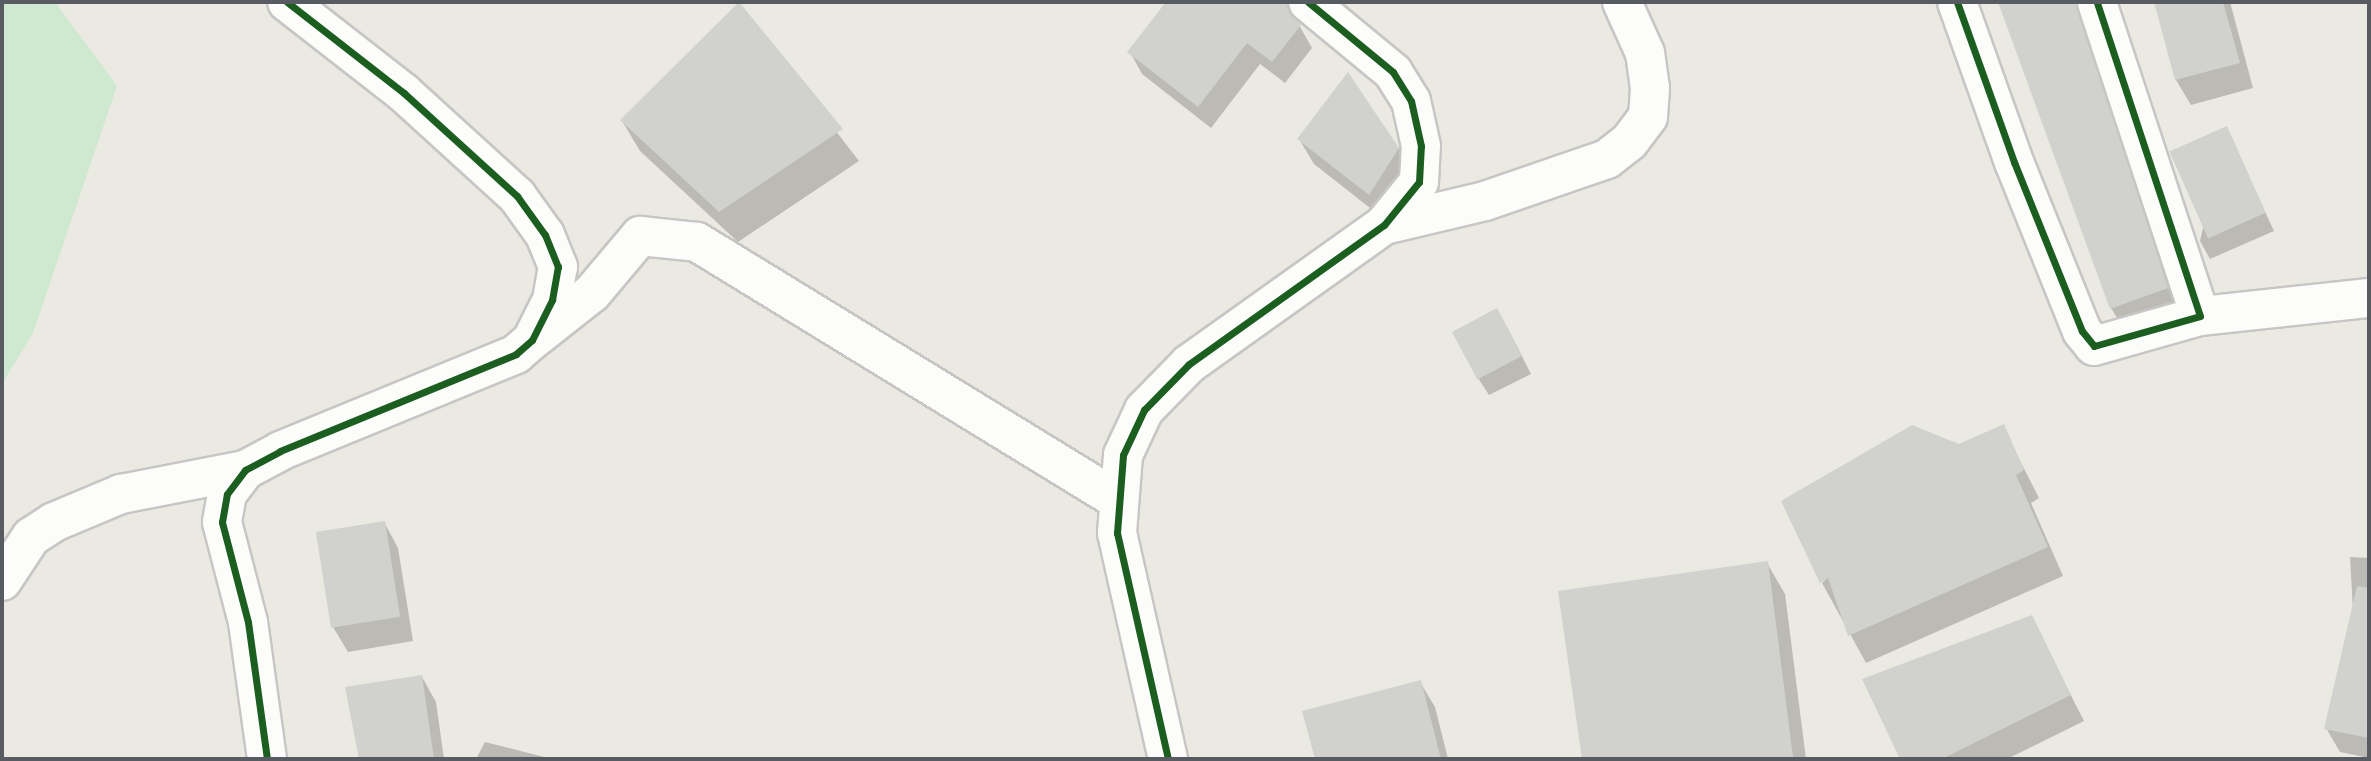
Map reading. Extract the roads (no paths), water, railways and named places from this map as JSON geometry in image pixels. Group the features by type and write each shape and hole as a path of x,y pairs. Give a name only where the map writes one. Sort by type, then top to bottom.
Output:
{"street":[{"path":"287,2 475,156 545,235 558,267 552,300 531,340"},
{"path":"1168,759 1117,533 1116,499 1124,455 1144,410 1189,364 1384,225 1419,182 1420,146 1411,101 1393,72 1308,2"},
{"path":"1384,225 1485,201 1607,159 1629,142 1647,117 1650,88 1645,53 1622,2"},
{"path":"1957,2 2082,331 2094,346 2200,316 2369,298"},
{"path":"2097,2 2200,316"},
{"path":"2,581 31,537 54,522 121,494 245,470 484,371 531,340 592,293 639,236 697,242 1116,499"},
{"path":"245,470 227,494 222,522 251,636 267,759"}]}
